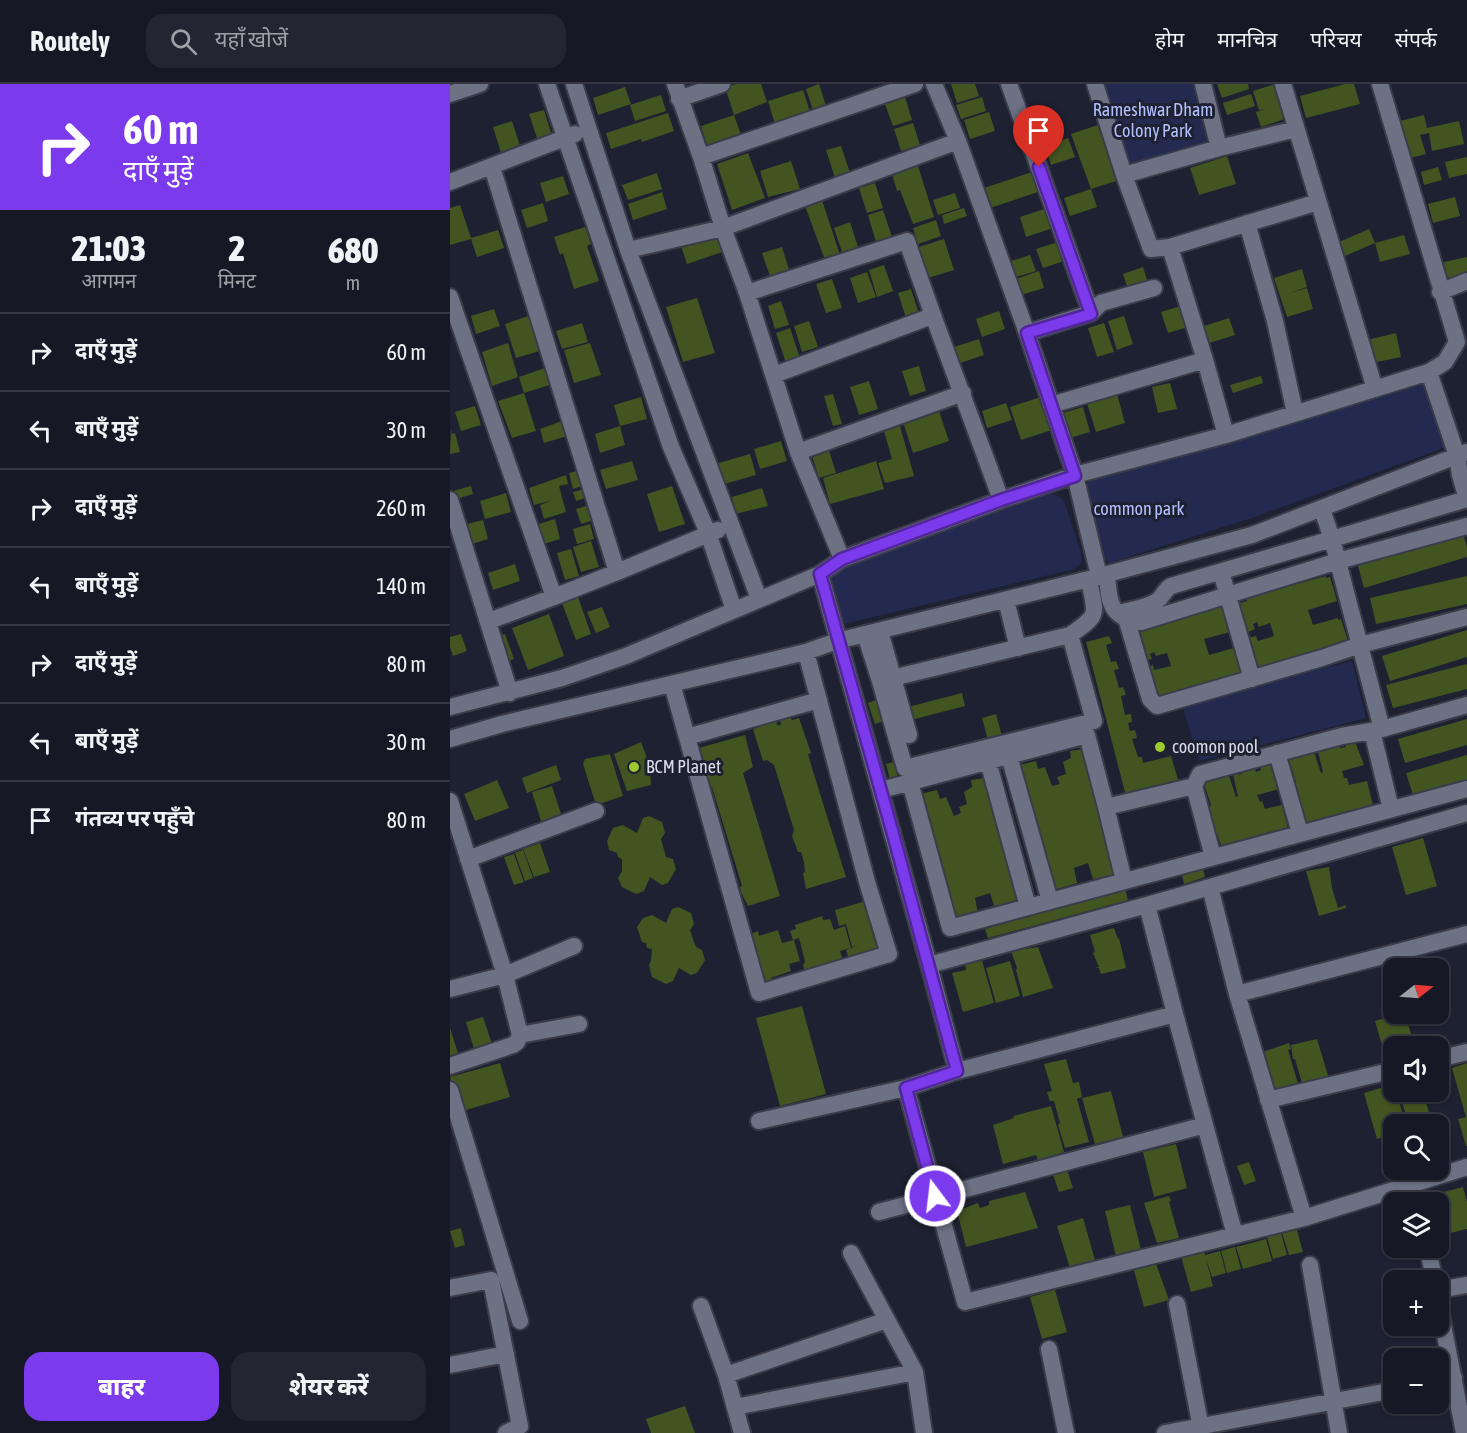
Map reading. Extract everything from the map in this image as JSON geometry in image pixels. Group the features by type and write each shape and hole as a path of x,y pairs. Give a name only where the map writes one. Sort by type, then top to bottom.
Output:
{"street":[{"path":"450,94 480,84"},
{"path":"547,84 670,447 708,533 734,610"},
{"path":"574,84 628,250 759,599"},
{"path":"722,84 677,92 747,293 798,452 842,559"},
{"path":"701,157 915,84"},
{"path":"934,84 958,141 1052,405 1075,476 1098,576 1114,611 1141,622 1338,561 1467,526"},
{"path":"1009,84 1091,314"},
{"path":"1095,84 1151,249 1170,247 1318,202"},
{"path":"1203,84 1219,147"},
{"path":"1283,84 1375,389"},
{"path":"450,707 562,678 626,656 820,574 842,559 1001,500 1075,476 1295,414 1429,372 1445,362 1457,342 1440,292 1380,84"},
{"path":"450,182 588,129"},
{"path":"1124,174 1219,147 1296,129"},
{"path":"628,250 723,228 958,141"},
{"path":"492,167 617,572"},
{"path":"1247,223 1275,321 1295,414"},
{"path":"747,293 907,241 932,316 963,393 1001,500"},
{"path":"1170,247 1226,435"},
{"path":"1440,292 1467,281"},
{"path":"1027,333 1091,314 1101,303 1154,288"},
{"path":"450,297 554,597"},
{"path":"774,375 932,316"},
{"path":"1052,405 1205,360"},
{"path":"1122,616 1152,604 1160,599 1171,586 1467,500 1460,475 1462,454 1429,372"},
{"path":"798,452 963,393"},
{"path":"450,739 806,652 837,641 1006,600 1252,535 1462,454"},
{"path":"450,500 510,693"},
{"path":"1322,509 1360,645 1391,809"},
{"path":"489,621 730,526"},
{"path":"1221,572 1252,679"},
{"path":"820,574 957,1071"},
{"path":"886,680 1071,635 1091,621 1095,615 1098,576"},
{"path":"1006,600 1018,648"},
{"path":"1122,616 1150,699 1157,706 1360,645 1467,617"},
{"path":"873,632 886,680 904,768 1094,721 1071,635"},
{"path":"672,684 759,993 889,954 867,882 806,652"},
{"path":"886,680 909,735"},
{"path":"687,737 819,700"},
{"path":"1213,857 1194,786 1200,774 1467,705"},
{"path":"881,790 1087,735 1124,881"},
{"path":"1277,753 1300,833"},
{"path":"1009,756 1050,901"},
{"path":"988,761 1028,907"},
{"path":"910,782 950,928 1467,789"},
{"path":"1106,807 1194,786"},
{"path":"450,801 504,975 520,1035 518,1042 513,1045 450,1066"},
{"path":"468,859 596,811"},
{"path":"929,965 1467,813"},
{"path":"1210,887 1237,994 1304,1218"},
{"path":"1147,905 1235,1235"},
{"path":"1237,994 1467,934"},
{"path":"450,989 504,975 574,946"},
{"path":"759,1121 906,1088 957,1071 1175,1014"},
{"path":"520,1035 579,1024"},
{"path":"1449,1056 1467,1052"},
{"path":"1268,1100 1383,1073"},
{"path":"906,1088 965,1302 1304,1218 1413,1182 1467,1167"},
{"path":"450,1090 520,1321"},
{"path":"879,1212 1205,1125"},
{"path":"1413,1182 1416,1192"},
{"path":"851,1253 915,1372 924,1433"},
{"path":"1310,1265 1339,1433"},
{"path":"450,1288 491,1281 520,1426 506,1433"},
{"path":"1449,1288 1467,1286"},
{"path":"1177,1304 1202,1430"},
{"path":"702,1306 726,1376 742,1433"},
{"path":"726,1376 887,1320"},
{"path":"1049,1349 1066,1433"},
{"path":"450,1365 506,1354"},
{"path":"735,1407 915,1372"},
{"path":"1449,1389 1464,1433"},
{"path":"1165,1433 1202,1430 1383,1392"}],"green space":[{"name":"Rameshwar Dham Colony Park","path":"1102,84 1197,84 1212,141 1127,166"},
{"name":"common park","path":"1426,384 1449,446 1255,517 1109,563 1100,555 1084,490 1090,479"},
{"name":"common park","path":"1044,493 1059,496 1064,501 1081,553 1081,563 1074,569 844,624 829,573"},
{"path":"1352,661 1366,718 1199,761 1182,705"}],"building":[{"path":"736,84 761,84 767,102 734,115 725,87"},
{"path":"819,84 826,106 813,110 806,89"},
{"path":"951,84 975,84 979,96 957,103"},
{"path":"1217,84 1248,84 1249,89 1222,98"},
{"path":"1275,84 1290,117 1261,127 1256,112 1265,109 1259,110 1253,91"},
{"path":"1345,84 1354,84 1360,104 1306,118 1300,96"},
{"path":"625,87 631,104 598,115 593,98"},
{"path":"803,90 810,112 775,124 768,101"},
{"path":"1251,94 1255,106 1227,115 1223,103"},
{"path":"661,95 666,111 635,121 630,105"},
{"path":"905,97 912,120 893,126 885,104"},
{"path":"982,97 986,111 961,119 956,105"},
{"path":"544,110 552,136 538,141 529,114"},
{"path":"989,112 995,131 970,139 964,120"},
{"path":"668,113 674,131 611,149 606,133"},
{"path":"734,115 741,135 707,145 701,126"},
{"path":"1424,115 1427,128 1459,121 1464,144 1432,151 1429,133 1420,135 1426,154 1407,159 1396,122"},
{"path":"512,121 520,146 501,153 493,127"},
{"path":"913,123 920,145 901,151 894,129"},
{"path":"1098,125 1116,181 1091,189 1071,134"},
{"path":"1068,138 1075,157 1051,165 1045,146"},
{"path":"841,146 850,173 835,178 826,150"},
{"path":"748,153 765,198 732,210 717,164"},
{"path":"1227,156 1236,184 1199,195 1190,168"},
{"path":"1467,157 1467,174 1449,178 1445,162"},
{"path":"791,161 800,189 768,197 760,171"},
{"path":"918,166 934,217 913,224 900,190 897,191 892,174"},
{"path":"1438,167 1442,180 1424,185 1421,172"},
{"path":"1032,172 1038,192 990,208 984,188"},
{"path":"657,173 662,189 628,200 622,185"},
{"path":"563,176 569,194 546,202 540,183"},
{"path":"875,183 883,208 867,213 859,188"},
{"path":"1091,189 1097,207 1070,216 1064,198"},
{"path":"662,192 667,209 633,220 628,204"},
{"path":"955,193 960,208 938,215 933,200"},
{"path":"1455,197 1460,216 1433,223 1428,204"},
{"path":"822,200 840,255 825,260 805,206"},
{"path":"543,203 548,221 527,228 521,210"},
{"path":"460,205 471,238 498,230 504,248 477,257 471,239 450,245 450,208"},
{"path":"964,208 967,216 944,224 942,215"},
{"path":"1047,208 1053,228 1026,237 1020,217"},
{"path":"883,210 892,237 876,242 868,215"},
{"path":"936,220 941,236 918,244 913,228"},
{"path":"850,222 860,253 844,258 834,228"},
{"path":"585,227 591,244 587,246 599,281 574,289 563,253 560,255 554,237"},
{"path":"1369,229 1375,243 1345,256 1339,242"},
{"path":"716,235 722,252 687,264 681,246"},
{"path":"1404,235 1410,254 1380,262 1375,243"},
{"path":"944,239 954,270 928,278 919,247"},
{"path":"1061,241 1067,260 1043,268 1036,249"},
{"path":"782,247 791,276 772,282 762,253"},
{"path":"1030,255 1036,271 1013,278 1008,262"},
{"path":"1467,257 1467,274 1447,278 1444,262"},
{"path":"884,265 893,291 877,297 869,270"},
{"path":"1143,267 1149,286 1129,292 1123,274"},
{"path":"1302,269 1307,287 1287,294 1307,288 1313,309 1287,317 1274,278"},
{"path":"1039,271 1044,288 1021,295 1016,279"},
{"path":"867,272 876,297 858,303 850,278"},
{"path":"832,279 842,308 826,313 816,284"},
{"path":"911,289 920,317 907,321 898,293"},
{"path":"697,298 715,353 683,362 666,307"},
{"path":"781,301 789,325 775,329 768,306"},
{"path":"1181,306 1188,327 1168,333 1161,312"},
{"path":"494,309 500,326 476,334 471,316"},
{"path":"999,311 1005,329 982,337 976,319"},
{"path":"528,316 543,350 516,358 505,324"},
{"path":"1124,316 1133,344 1117,350 1108,321"},
{"path":"1229,318 1235,335 1206,344 1201,327"},
{"path":"809,321 818,347 802,352 794,326"},
{"path":"582,323 588,342 562,349 556,331"},
{"path":"1104,323 1114,352 1097,357 1088,328"},
{"path":"790,328 800,358 786,363 776,333"},
{"path":"1396,333 1401,357 1372,363 1367,340"},
{"path":"979,339 984,355 960,363 954,347"},
{"path":"508,343 518,377 492,386 482,352"},
{"path":"590,343 601,375 574,383 564,350"},
{"path":"919,366 926,391 910,396 902,371"},
{"path":"548,367 553,384 524,393 519,377"},
{"path":"1261,376 1263,383 1233,393 1230,385"},
{"path":"869,381 878,409 859,415 850,387"},
{"path":"1170,383 1177,409 1158,413 1152,387"},
{"path":"524,393 536,431 512,438 498,401"},
{"path":"833,394 842,424 833,426 824,396"},
{"path":"1117,394 1125,423 1096,432 1087,403"},
{"path":"641,397 647,419 620,426 614,405"},
{"path":"1041,397 1052,430 1021,440 1010,407"},
{"path":"1006,403 1012,420 987,428 982,411"},
{"path":"475,406 481,425 461,431 455,412"},
{"path":"1083,407 1090,432 1070,438 1063,413"},
{"path":"939,411 949,441 913,453 903,422"},
{"path":"562,421 567,436 544,443 540,429"},
{"path":"620,426 625,445 600,453 595,434"},
{"path":"900,426 914,476 885,483 878,463 892,459 884,431"},
{"path":"451,429 452,434 455,433 460,452 450,454"},
{"path":"781,441 787,461 760,469 754,449"},
{"path":"827,444 836,473 819,478 810,449"},
{"path":"750,454 756,475 721,485 715,464"},
{"path":"632,461 638,480 606,489 600,470"},
{"path":"876,461 884,489 830,504 823,478"},
{"path":"581,470 585,485 573,489 569,473"},
{"path":"566,475 568,484 559,486 566,512 544,519 540,505 553,500 534,505 529,488"},
{"path":"471,486 473,494 456,499 453,491"},
{"path":"672,486 685,524 659,532 647,494"},
{"path":"589,488 592,496 576,501 573,492"},
{"path":"762,488 768,506 735,514 732,497"},
{"path":"506,493 511,512 485,519 480,501"},
{"path":"593,504 597,519 581,524 576,509"},
{"path":"555,519 560,539 541,545 535,525"},
{"path":"483,520 488,539 466,546 460,526"},
{"path":"590,524 594,539 577,544 573,529"},
{"path":"1463,534 1467,557 1364,588 1358,566"},
{"path":"591,541 599,567 581,572 573,547"},
{"path":"571,549 579,576 565,580 557,553"},
{"path":"515,564 520,581 493,590 488,573"},
{"path":"1326,576 1326,578 1330,577 1337,601 1308,610 1313,625 1341,619 1349,644 1256,670 1247,638 1256,636 1258,641 1274,636 1270,623 1259,627 1257,622 1253,624 1255,629 1246,633 1237,604 1247,601 1247,598"},
{"path":"1467,576 1467,604 1376,624 1370,598"},
{"path":"578,597 591,634 576,640 562,603"},
{"path":"1223,605 1234,631 1204,639 1209,655 1238,649 1245,673 1153,699 1144,668 1153,665 1154,670 1171,666 1167,653 1156,656 1154,652 1150,654 1152,659 1142,662 1134,633 1144,631 1143,628"},
{"path":"602,607 610,627 596,633 587,612"},
{"path":"549,614 564,656 528,670 512,628"},
{"path":"1467,630 1467,657 1390,681 1382,656"},
{"path":"461,634 467,651 453,656 450,637"},
{"path":"505,634 514,659 506,662 497,636"},
{"path":"1109,636 1112,643 1106,645 1111,662 1116,661 1119,669 1114,670 1119,688 1123,687 1126,695 1121,696 1125,715 1131,714 1132,722 1128,723 1130,731 1135,730 1137,738 1132,739 1138,757 1142,757 1143,763 1171,756 1179,783 1126,796 1086,642"},
{"path":"1467,664 1467,689 1393,708 1386,685"},
{"path":"962,693 965,706 911,720 908,707"},
{"path":"876,700 883,721 875,724 868,703"},
{"path":"996,714 1002,736 988,740 982,718"},
{"path":"790,717 792,720 799,718 846,877 806,889 804,863 792,836 794,830 774,765 767,760 763,761 753,729 776,721 778,726 781,724 780,720"},
{"path":"1467,719 1467,745 1405,763 1398,739"},
{"path":"745,735 753,767 743,773 780,896 748,906 741,892 740,887 742,886 712,787 706,785 695,749"},
{"path":"1354,739 1364,765 1342,771 1344,778 1347,778 1349,785 1367,781 1373,805 1364,807 1365,810 1358,812 1357,809 1346,813 1347,817 1308,826 1293,787 1296,782 1288,757 1313,749 1321,773 1323,772 1317,748 1321,746 1323,751 1328,749 1327,745 1340,744 1340,748 1346,747 1344,742"},
{"name":"BCM Planet","path":"641,742 650,766 651,785 627,791 614,754"},
{"path":"1084,749 1118,874 1093,879 1088,863 1074,868 1077,883 1050,891 1019,765 1036,761 1038,769 1045,767 1052,786 1060,784 1057,777 1066,774 1063,762 1071,758 1070,751"},
{"path":"610,754 623,796 596,805 583,764 585,759"},
{"path":"1467,755 1467,782 1414,798 1406,773"},
{"path":"894,762 898,778 890,780 886,764"},
{"path":"1270,763 1279,789 1257,795 1265,809 1282,805 1288,829 1223,850 1208,811 1211,805 1203,781 1228,773 1236,797 1238,796 1232,771 1237,770 1239,775 1247,767 1248,770 1255,768 1256,772 1261,770 1260,766"},
{"path":"556,765 561,780 527,793 522,778"},
{"path":"985,778 1019,904 995,909 990,893 975,898 978,913 951,921 920,794 937,790 940,799 946,797 954,816 961,813 959,807 967,804 964,792 972,787 971,780"},
{"path":"497,780 509,808 475,821 464,794"},
{"path":"552,786 561,814 541,821 532,792"},
{"path":"649,816 662,822 665,833 661,839 666,857 673,859 676,869 668,883 662,885 650,877 644,891 636,894 622,887 618,878 622,871 622,859 617,853 609,850 607,841 613,828 623,825 637,833 643,818"},
{"path":"1423,838 1437,886 1406,895 1392,847"},
{"path":"540,843 550,872 534,877 523,849"},
{"path":"523,850 533,878 525,881 515,853"},
{"path":"514,854 524,882 514,885 504,857"},
{"path":"1329,867 1338,908 1346,905 1346,908 1319,916 1306,871"},
{"path":"1203,869 1205,877 1184,884 1182,875"},
{"path":"1125,889 1128,900 988,938 985,929"},
{"path":"866,901 880,953 850,962 846,950 857,946 852,947 846,924 839,926 835,910"},
{"path":"678,907 691,913 694,924 690,930 696,947 702,950 705,960 697,973 691,975 679,968 673,981 666,984 652,977 649,965 652,949 647,948 646,943 642,942 637,927 643,918 652,915 666,923 672,909"},
{"path":"822,916 823,920 830,919 834,930 845,926 851,948 840,951 842,958 835,960 836,964 806,974 799,938 793,940 790,931 796,929 795,925"},
{"path":"1114,928 1119,938 1126,968 1101,974 1099,968 1095,968 1099,967 1093,953 1095,952 1090,935"},
{"path":"778,930 782,943 794,940 800,961 789,964 791,971 771,978 773,983 761,986 746,936 758,931 759,936"},
{"path":"1025,946 1026,949 1038,947 1053,988 1023,997 1011,951"},
{"path":"981,957 994,1003 963,1012 952,973 966,970 965,963"},
{"path":"1010,961 1020,996 996,1003 986,968"},
{"path":"802,1006 826,1094 780,1106 756,1018"},
{"path":"483,1017 492,1044 474,1049 466,1022"},
{"path":"1383,1019 1383,1024 1408,1024 1412,1036 1383,1036 1383,1049 1375,1021"},
{"path":"450,1028 458,1053 450,1056"},
{"path":"1317,1039 1330,1082 1304,1090 1295,1059 1293,1059 1291,1045"},
{"path":"1289,1043 1291,1049 1288,1050 1298,1084 1271,1092 1260,1053"},
{"path":"1066,1059 1073,1083 1079,1082 1082,1097 1077,1099 1089,1142 1065,1148 1054,1101 1050,1101 1047,1092 1052,1091 1044,1064"},
{"path":"500,1063 510,1097 459,1112 450,1077"},
{"path":"1467,1063 1466,1146 1458,1119 1466,1117 1452,1068"},
{"path":"1383,1087 1383,1102 1399,1102 1403,1114 1383,1114 1383,1137 1377,1139 1364,1093"},
{"path":"1111,1091 1123,1137 1095,1144 1082,1098"},
{"path":"1402,1102 1426,1102 1429,1114 1406,1114"},
{"path":"1051,1106 1064,1152 1038,1160 1036,1155 1003,1164 993,1125 1014,1118 1013,1116"},
{"path":"1176,1144 1187,1188 1154,1197 1143,1152"},
{"path":"1249,1162 1256,1181 1244,1185 1237,1166"},
{"path":"1067,1170 1073,1188 1059,1192 1053,1175"},
{"path":"1463,1187 1467,1202 1467,1229 1449,1233 1449,1192 1444,1192"},
{"path":"1025,1192 1038,1228 966,1247 957,1211 978,1203 980,1208 989,1205 989,1201"},
{"path":"1169,1196 1179,1238 1157,1243 1144,1203"},
{"path":"1130,1205 1141,1250 1116,1256 1105,1211"},
{"path":"1083,1218 1095,1260 1070,1268 1057,1226"},
{"path":"461,1228 465,1245 455,1248 450,1231"},
{"path":"1297,1230 1303,1252 1289,1255 1282,1233"},
{"path":"1281,1233 1287,1255 1273,1259 1267,1237"},
{"path":"1266,1239 1272,1261 1243,1269 1236,1247"},
{"path":"1235,1247 1241,1269 1227,1273 1221,1251"},
{"path":"1204,1250 1205,1255 1220,1251 1226,1273 1212,1277 1206,1259 1213,1286 1191,1292 1181,1256"},
{"path":"1155,1261 1169,1300 1144,1307 1133,1267"},
{"path":"1055,1290 1067,1332 1042,1339 1030,1297"},
{"path":"685,1406 695,1433 651,1433 646,1419"}],"place":[{"name":"coomon pool","path":"1160,747"},
{"name":"BCM Planet","path":"634,767"}],"route":[{"path":"935,1196 906,1088 957,1071 820,574 842,559 1001,500 1075,476 1027,333 1091,314 1039,167"}]}
